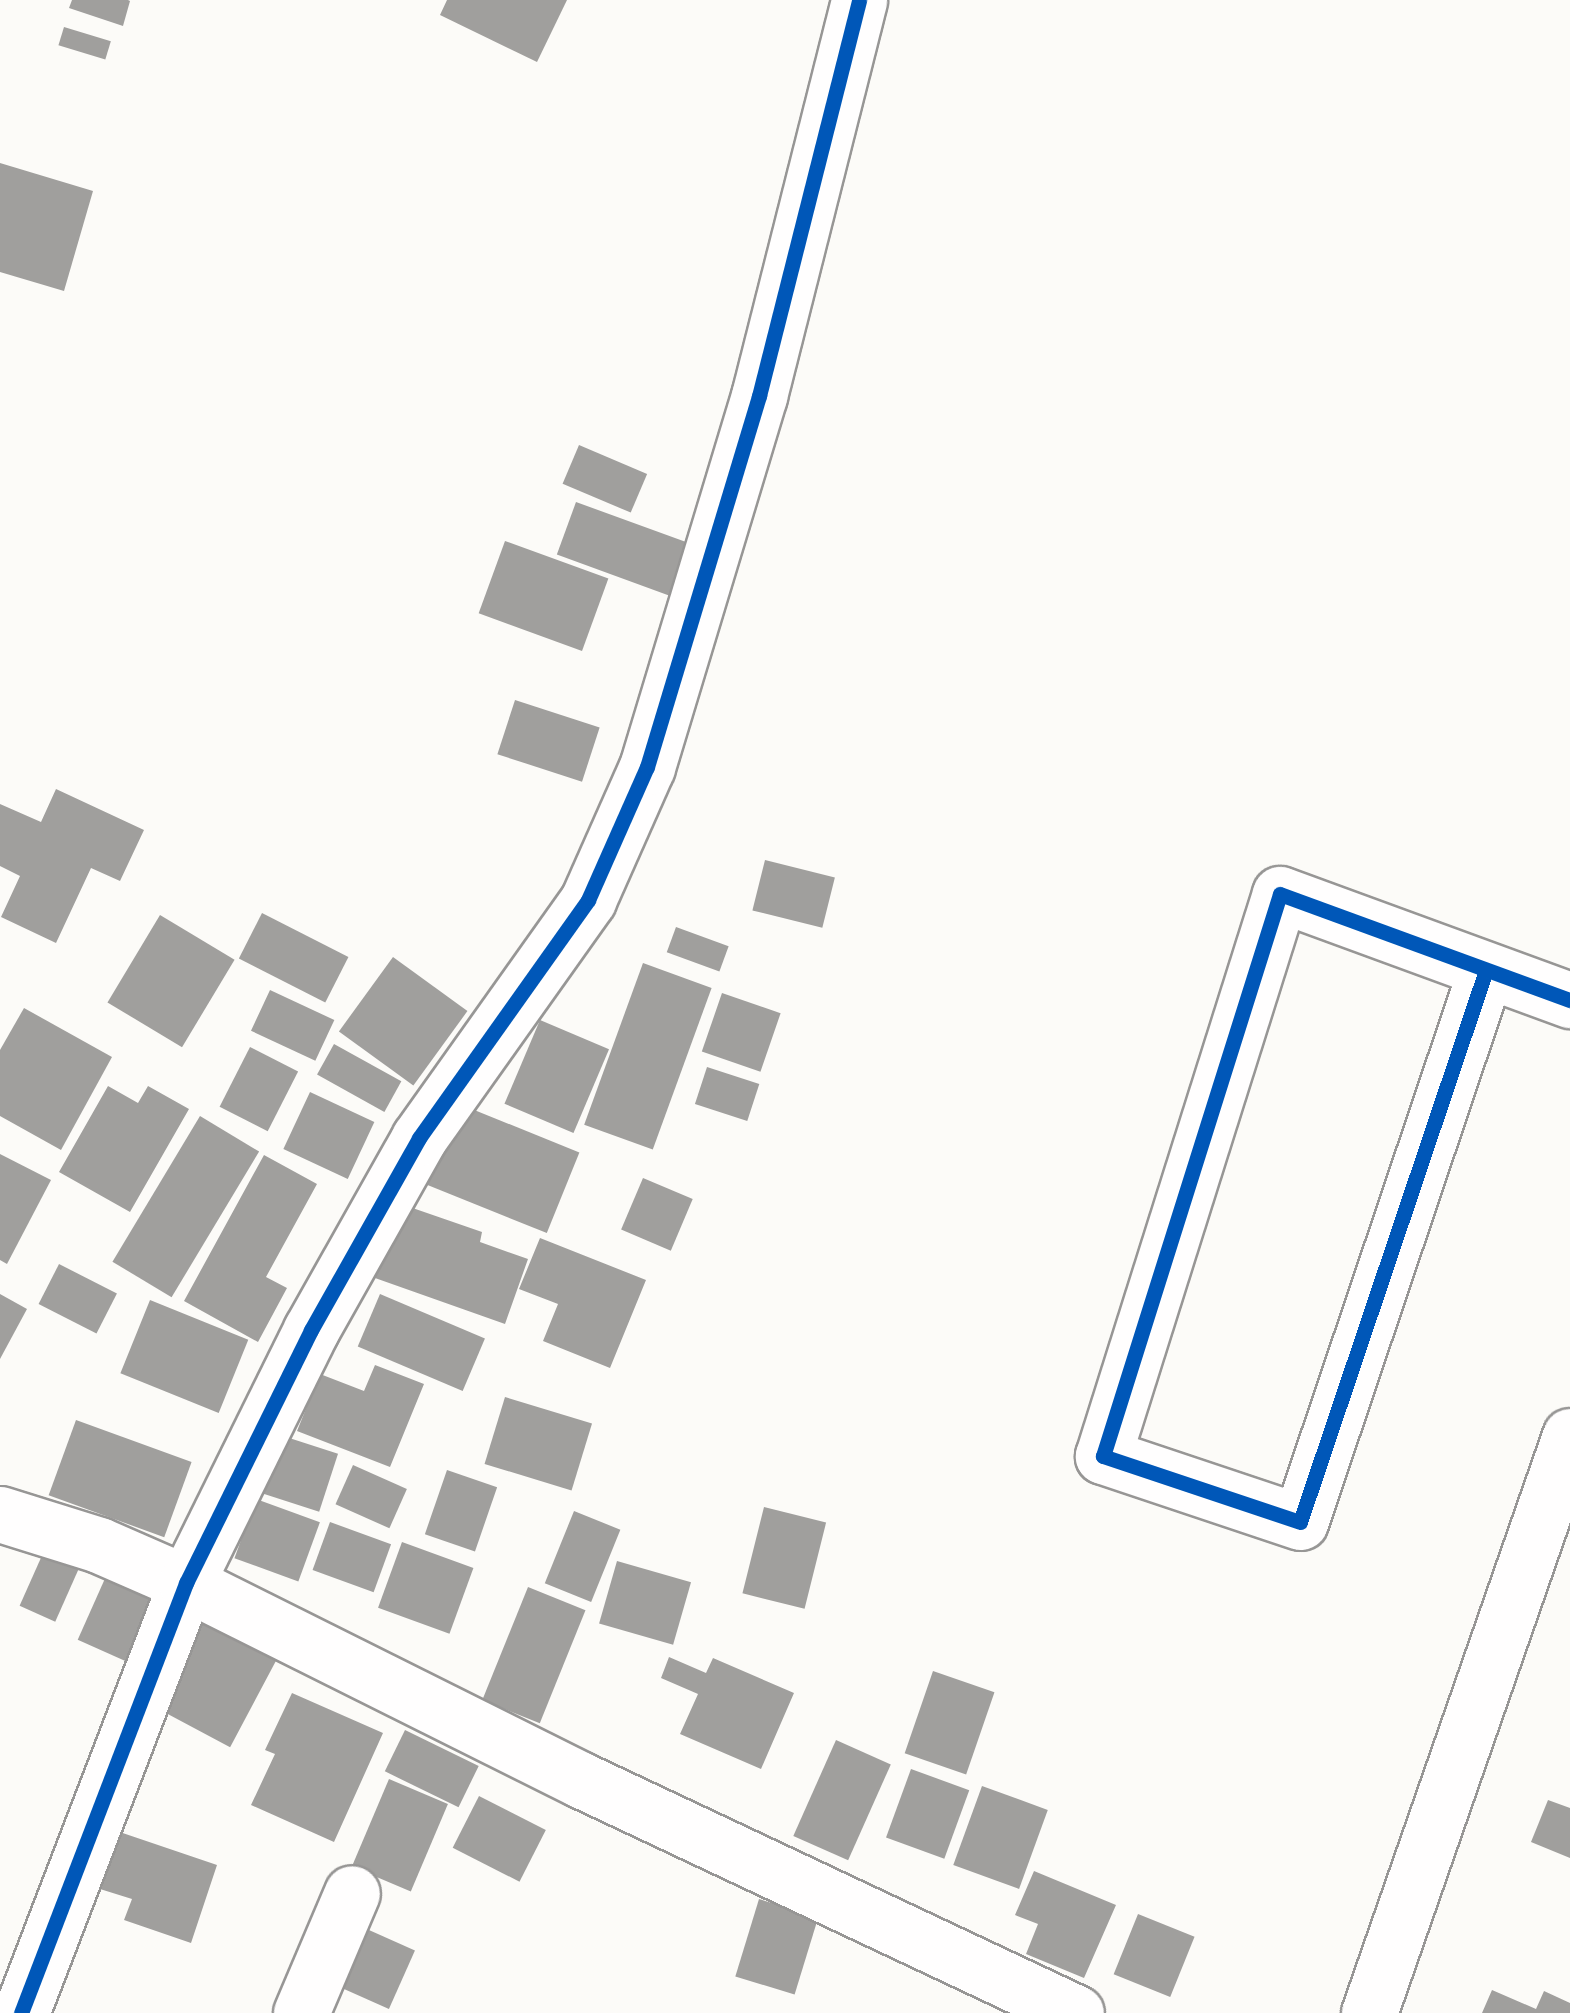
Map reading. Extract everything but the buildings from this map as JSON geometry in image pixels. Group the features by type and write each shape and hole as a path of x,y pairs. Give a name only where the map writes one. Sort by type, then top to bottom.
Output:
{"street":[{"path":"21,2013 186,1583 311,1330 419,1138 588,900 647,767 758,396 859,0"},
{"path":"1486,970 1300,1522 1103,1456 1280,894 1570,1000"},
{"path":"1369,2013 1570,1436"},
{"path":"0,1514 99,1544 186,1583 581,1780 1076,2013"},
{"path":"301,2013 352,1893"}],"cycle path":[{"path":"21,2013 186,1583 311,1330 419,1138 588,900 647,767 759,396 859,0"},
{"path":"1486,970 1300,1522 1103,1456 1280,894 1570,1000"}]}
